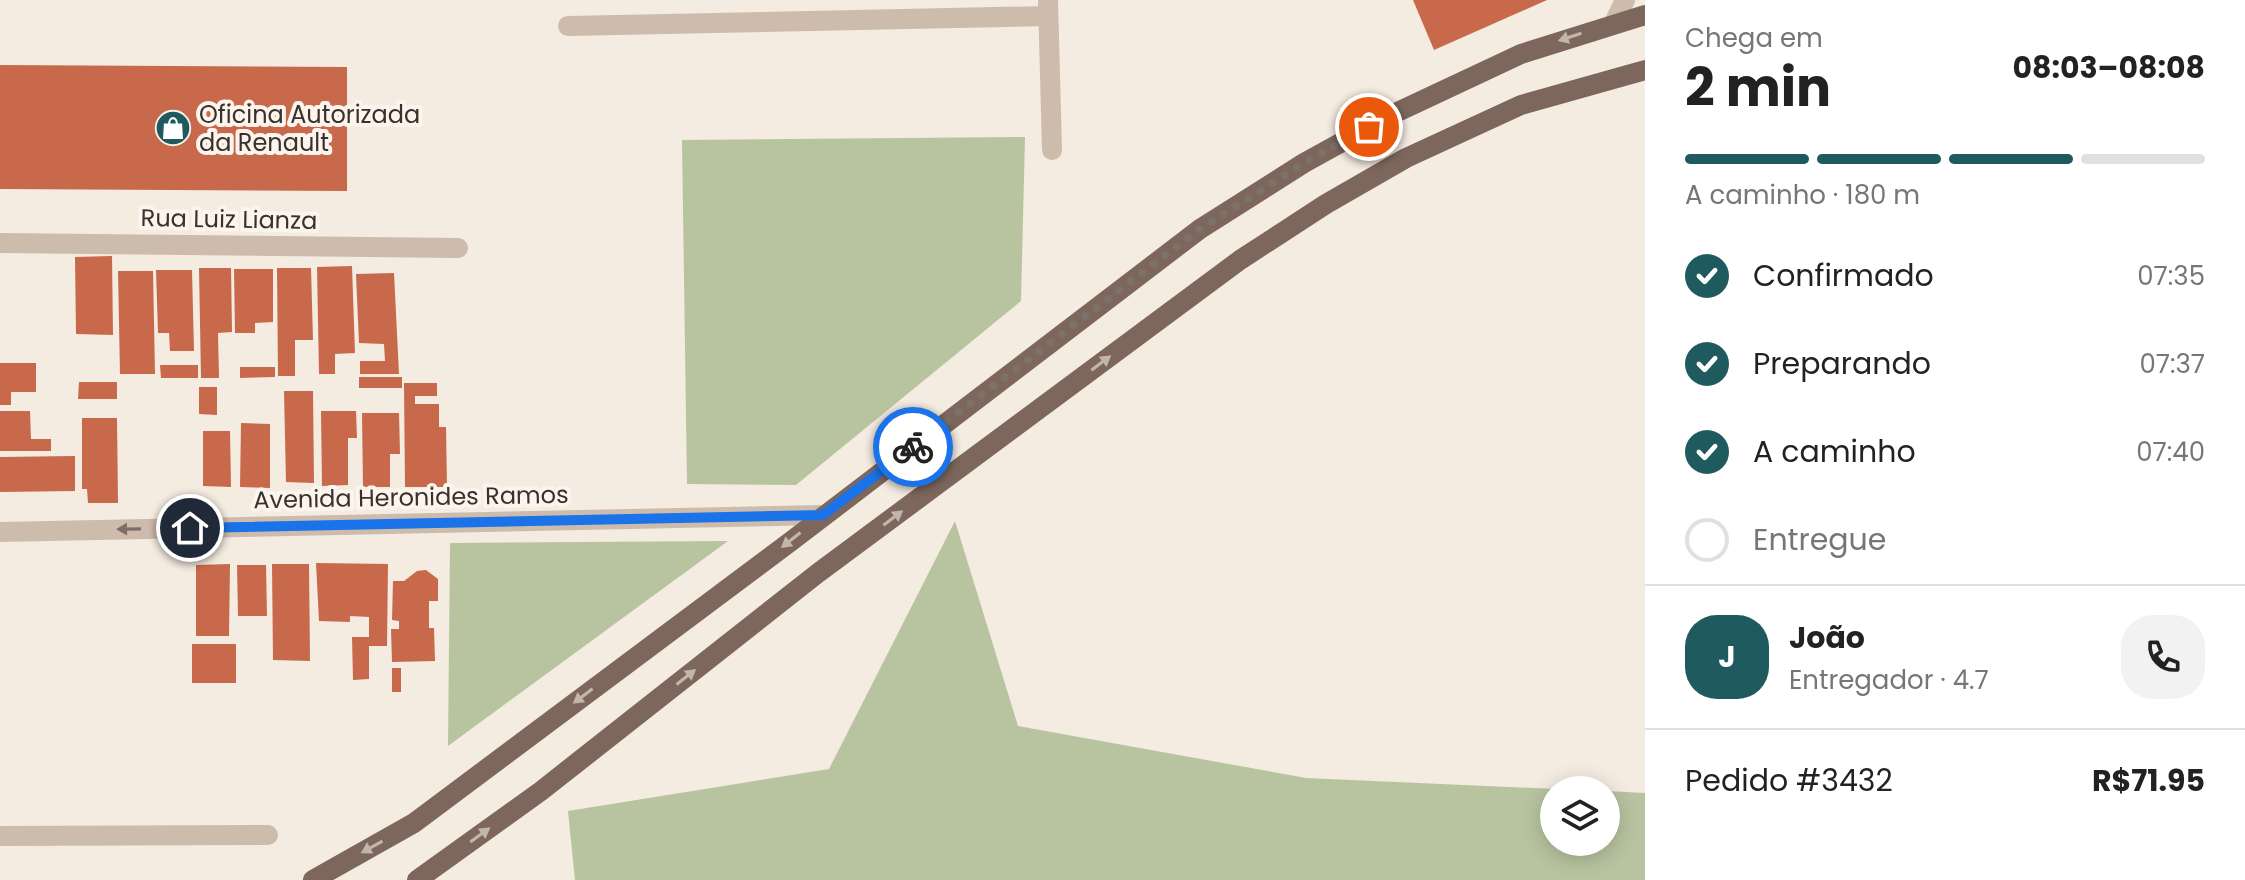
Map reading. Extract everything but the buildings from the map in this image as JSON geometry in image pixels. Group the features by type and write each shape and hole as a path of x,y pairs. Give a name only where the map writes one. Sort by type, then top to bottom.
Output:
{"main road":[{"path":"313,880 414,823 1200,229 1304,163 1391,115 1521,54 1645,15"},
{"path":"417,880 541,791 818,573 1240,260 1406,158 1521,105 1645,70"}],"street":[{"path":"1614,23 1625,0"},
{"path":"568,26 1048,8 1052,150"},
{"name":"Rua Luiz Lianza","path":"0,243 458,248"},
{"name":"Avenida Heronides Ramos","path":"0,532 823,515"},
{"path":"0,836 268,835"}],"green space":[{"path":"1025,137 1021,301 796,485 687,484 682,140"},
{"path":"955,521 1018,726 1306,778 1540,788 1540,856 1620,856 1620,792 1645,793 1645,880 575,880 568,811 829,769"},
{"path":"728,541 448,746 450,543"}],"way so far":[{"path":"913,447 1200,229 1304,163 1369,127"}],"place":[{"name":"Oficina Autorizada da Renault","path":"173,128"}],"route":[{"path":"190,528 823,515 913,447"}]}
